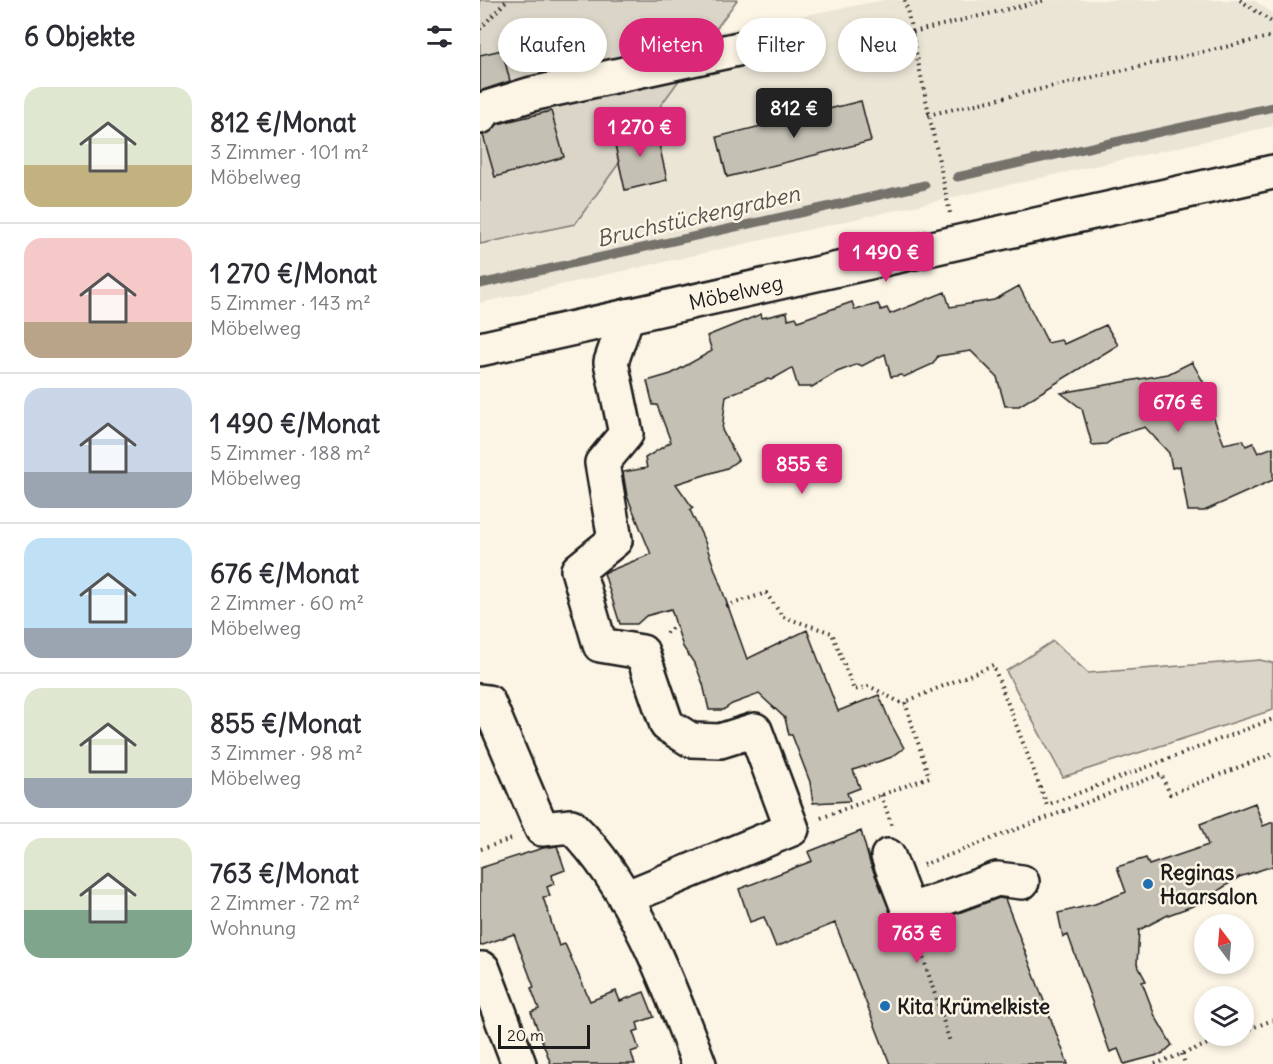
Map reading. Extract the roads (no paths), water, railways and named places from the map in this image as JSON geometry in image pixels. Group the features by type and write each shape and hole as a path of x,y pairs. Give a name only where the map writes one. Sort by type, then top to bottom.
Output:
{"street":[{"path":"480,117 487,108 532,94 736,49"},
{"name":"Möbelweg","path":"480,349 1273,172"},
{"path":"625,898 792,829 755,730 720,741 691,740 667,725 642,652 600,645 578,570 615,540 602,463 626,434 611,362 627,315"},
{"path":"480,701 488,702 542,829 571,826 592,846 625,898 671,989 699,1064"},
{"path":"888,856 909,911 997,879 1022,882"},
{"path":"480,969 483,969 519,1064"}],"waterway":[{"name":"Bruchstückengraben","path":"957,177 1273,107"},
{"name":"Bruchstückengraben","path":"480,284 925,185"}],"place":[{"name":"Reginas Haarsalon","path":"1148,884"},
{"name":"Kita Krümelkiste","path":"885,1006"}]}
